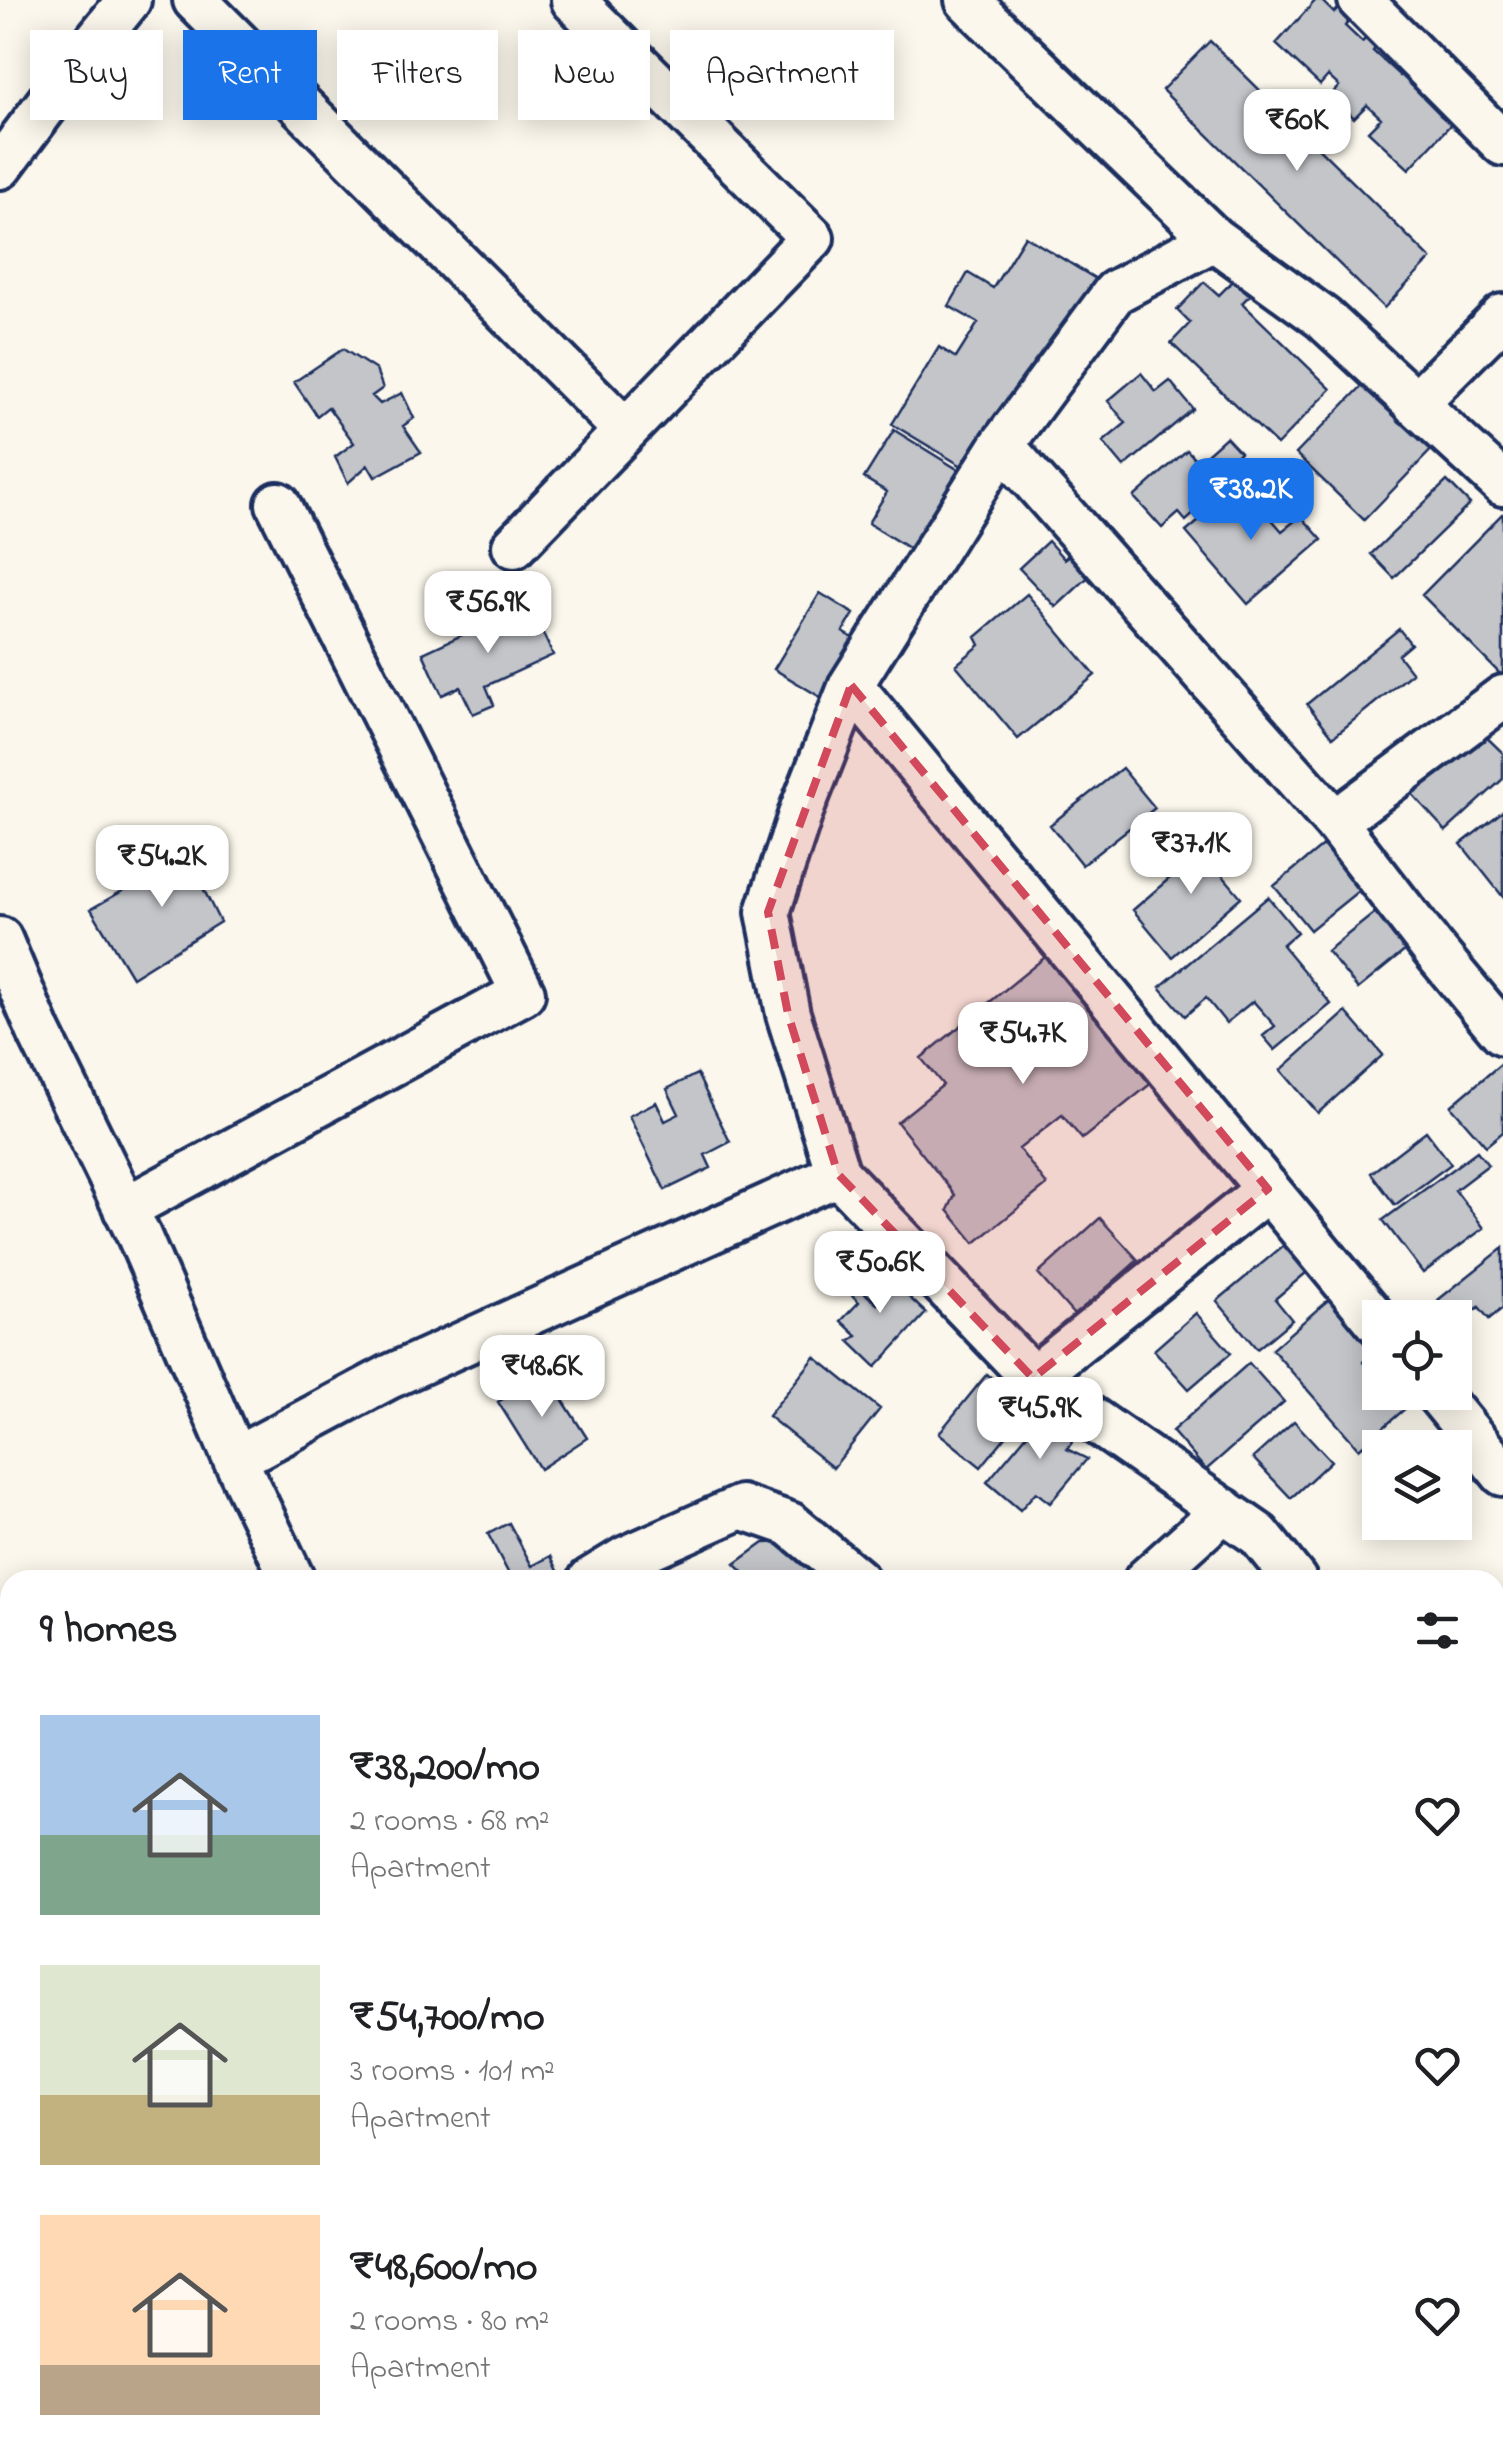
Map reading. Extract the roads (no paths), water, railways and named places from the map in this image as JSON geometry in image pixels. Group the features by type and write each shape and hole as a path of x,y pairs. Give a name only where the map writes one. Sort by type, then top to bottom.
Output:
{"street":[{"path":"0,168 129,0"},
{"path":"195,0 625,430"},
{"path":"514,546 812,238 573,0"},
{"path":"966,0 1214,239 1323,318 1503,484"},
{"path":"1360,0 1503,144"},
{"path":"1214,239 1115,292 1002,445 851,685 802,808 768,912 788,1014 838,1174 1033,1378 1260,1535 1287,1570"},
{"path":"1415,404 1503,316"},
{"path":"1002,445 1334,822 1503,1033"},
{"path":"126,1208 523,993 278,504"},
{"path":"851,685 1362,1303"},
{"path":"1334,822 1503,697"},
{"path":"0,940 39,1032 126,1208 235,1460 288,1570"},
{"path":"235,1460 389,1377 838,1174"},
{"path":"1033,1378 1268,1189"},
{"path":"1451,1410 1503,1474"},
{"path":"606,1570 741,1506 790,1524 846,1570"},
{"path":"1157,1570 1224,1510"}]}
